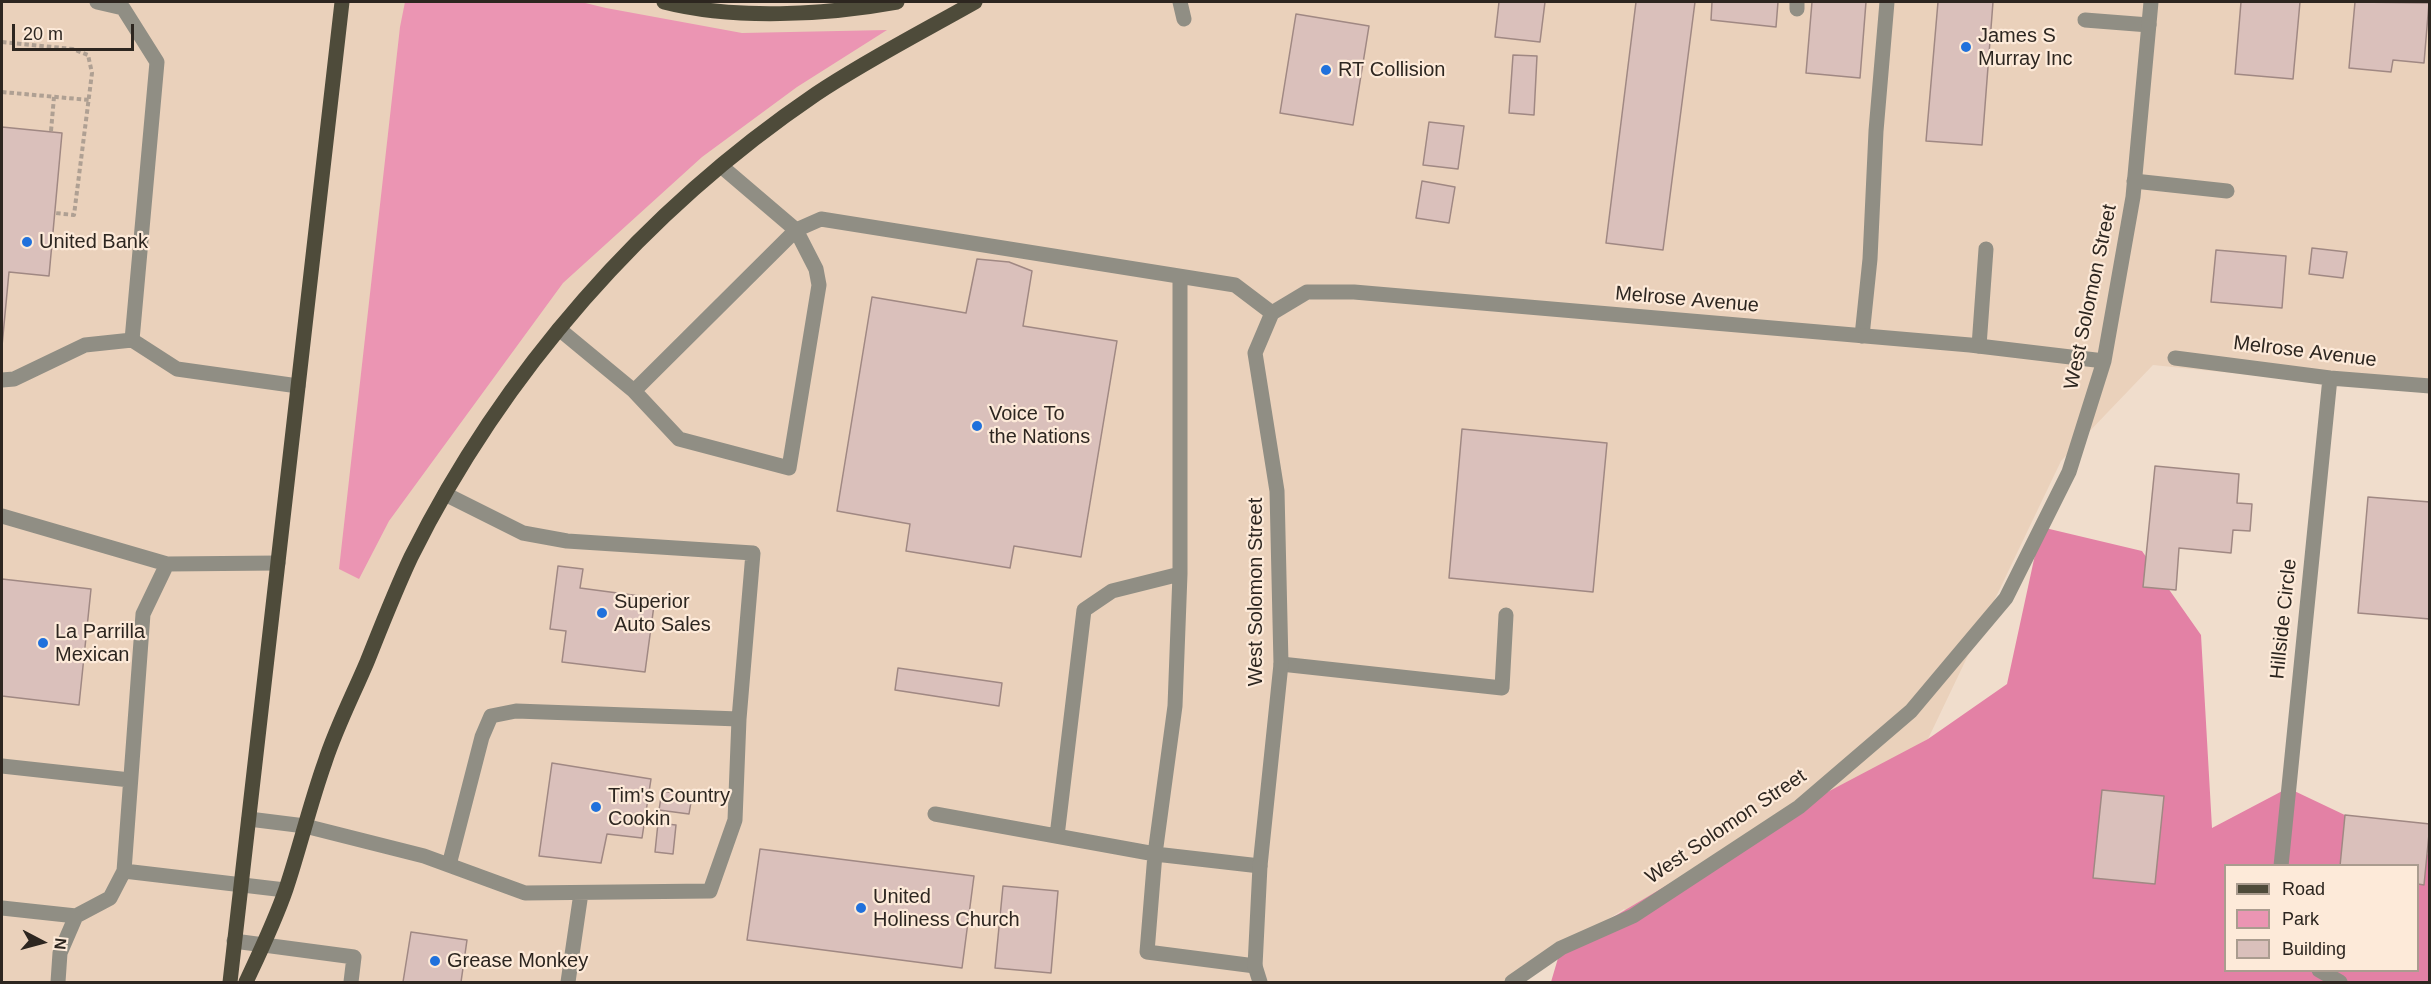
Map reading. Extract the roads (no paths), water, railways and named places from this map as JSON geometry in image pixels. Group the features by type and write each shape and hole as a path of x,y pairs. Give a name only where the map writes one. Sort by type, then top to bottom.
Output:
{"main road":[{"path":"230,982 342,2"},
{"path":"664,2 730,11 782,13 897,2"},
{"path":"246,982 264,945 285,890 326,759 411,559 445,494 518,381 609,271 663,217 721,165 818,93 975,2"}],"street":[{"path":"97,2 123,8 157,62 132,340"},
{"path":"1180,2 1184,19"},
{"path":"1862,336 1870,259 1876,131 1887,2"},
{"name":"West Solomon Street","path":"1512,982 1561,948 1633,916 1798,807 1911,711 2006,598 2069,472 2104,361 2133,197 2151,2"},
{"path":"2085,20 2149,25"},
{"path":"559,329 634,391 679,440 789,468 819,285 816,269 796,230 721,165"},
{"path":"2134,181 2227,191"},
{"path":"634,391 796,230 821,219 1235,285 1272,313"},
{"path":"1979,346 1986,249"},
{"path":"1180,277 1180,574 1175,706 1155,854 1147,952 1255,966"},
{"name":"Melrose Avenue","path":"1272,313 1307,292 1354,292 1979,346 2104,361"},
{"name":"West Solomon Street","path":"1260,982 1255,966 1260,866 1281,664 1277,491 1255,352 1272,313"},
{"path":"2,380 15,379 86,345 132,340 177,369 298,386"},
{"name":"Melrose Avenue","path":"2175,358 2330,378 2430,386"},
{"name":"Hillside Circle","path":"2280,864 2330,378"},
{"path":"249,819 305,826 424,856 525,892 710,891 735,820 738,720 753,553 567,542 523,533 445,494"},
{"path":"2,516 166,564 278,562"},
{"path":"2,908 76,916 110,898 124,871 143,614 166,564"},
{"path":"1058,836 1084,610 1112,591 1180,574"},
{"path":"1281,664 1502,688 1506,615"},
{"path":"449,865 482,737 491,716 516,711 738,720"},
{"path":"2,766 130,780"},
{"path":"935,814 1155,854 1260,866"},
{"path":"124,871 285,890"},
{"path":"568,982 581,893"},
{"path":"58,982 60,953 76,916"},
{"path":"234,941 354,957 351,982"},
{"path":"2322,972 2340,982"}],"place":[{"name":"James S Murray Inc","path":"1966,47"},
{"name":"RT Collision","path":"1326,70"},
{"name":"United Bank","path":"27,242"},
{"name":"Voice To the Nations","path":"977,426"},
{"name":"Superior Auto Sales","path":"602,613"},
{"name":"La Parrilla Mexican","path":"43,643"},
{"name":"Tim's Country Cookin","path":"596,807"},
{"name":"United Holiness Church","path":"861,908"},
{"name":"Grease Monkey","path":"435,961"}]}
